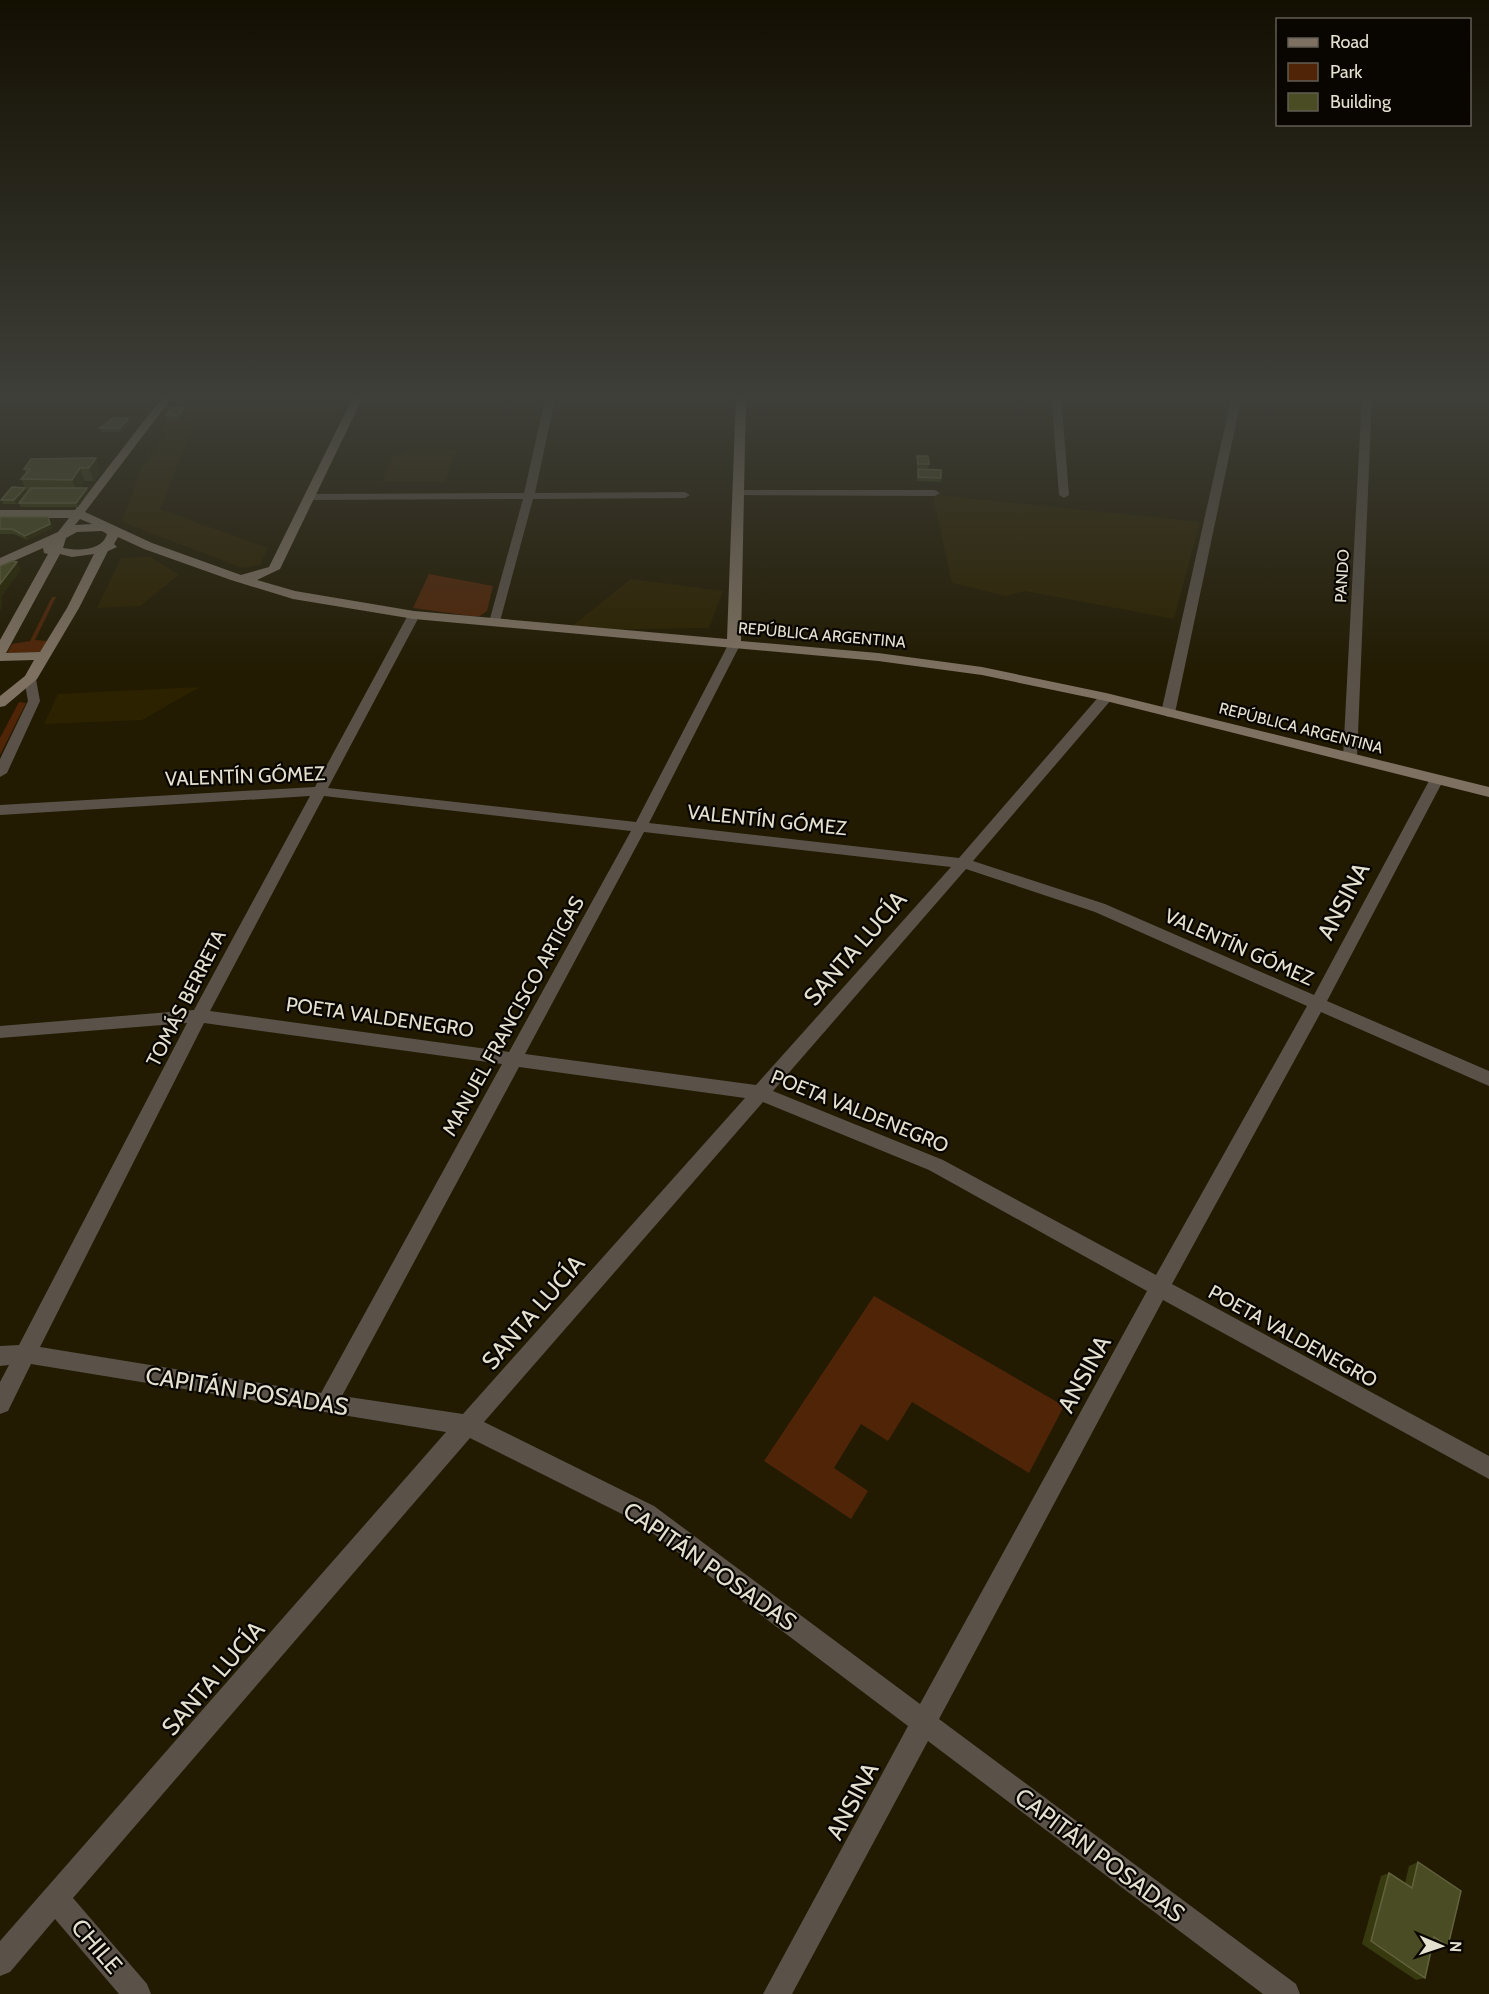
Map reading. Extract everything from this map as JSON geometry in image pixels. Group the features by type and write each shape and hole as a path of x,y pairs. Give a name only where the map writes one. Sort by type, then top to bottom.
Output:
{"street":[{"path":"0,652 57,548 58,540 99,488"},
{"path":"275,589 274,569 313,488"},
{"path":"495,622 531,488"},
{"path":"734,645 737,488"},
{"path":"1063,488 1064,495"},
{"path":"1168,713 1217,488"},
{"name":"PANDO","path":"1350,758 1363,488"},
{"path":"737,493 935,493"},
{"path":"309,497 685,495"},
{"name":"REPÚBLICA ARGENTINA","path":"0,514 80,514 148,546 293,595 414,615 878,657 982,671 1106,697 1489,792"},
{"path":"0,563 64,534 86,527 105,527 113,533 112,539 103,548 73,608 30,679 0,703"},
{"name":"REPÚBLICA ARGENTINA","path":"14,556 57,548 70,553 80,553 103,548 148,546"},
{"path":"235,577 255,577 274,569"},
{"name":"TOMÁS BERRETA","path":"0,1404 318,791 414,615"},
{"name":"MANUEL FRANCISCO ARTIGAS","path":"326,1404 640,827 734,645"},
{"path":"0,657 45,656"},
{"path":"0,773 34,701 30,679"},
{"name":"SANTA LUCÍA","path":"0,1962 467,1425 963,863 1106,697"},
{"name":"ANSINA","path":"777,1994 1159,1288 1317,1005 1437,779"},
{"name":"VALENTÍN GÓMEZ","path":"0,810 318,791 963,863 1100,908 1489,1079"},
{"name":"POETA VALDENEGRO","path":"0,1032 200,1016 760,1093 936,1165 1489,1468"},
{"name":"CAPITÁN POSADAS","path":"0,1356 27,1354 467,1425 646,1514 1286,1994"},
{"name":"CHILE","path":"56,1899 138,1994"}],"shaded area":[{"path":"134,488 168,488 160,509 268,548 260,565 242,568 122,522"},
{"path":"936,495 1200,522 1174,619 1025,591 1006,596 952,583 934,501"},
{"path":"150,557 179,575 140,606 97,608 121,558"},
{"path":"631,579 723,591 709,628 567,630"},
{"path":"200,687 142,720 44,724 58,694"}],"green space":[{"path":"429,574 493,586 487,611 480,616 471,616 413,608"},
{"path":"52,597 56,597 35,640 48,641 44,650 7,653 12,644 30,641"},
{"path":"19,702 26,703 0,755 0,738"},
{"path":"874,1296 1064,1406 1029,1473 912,1402 888,1441 861,1424 834,1468 868,1491 851,1519 764,1461"}],"building":[{"path":"11,488 25,488 14,500 1,500"},
{"path":"31,488 87,488 76,503 19,503"},
{"path":"0,517 48,517 50,524 25,536 12,529 0,529"},
{"path":"12,561 17,562 0,584 0,566"},
{"path":"1418,1862 1461,1891 1448,1946 1434,1937 1425,1978 1371,1941 1389,1873 1412,1888"}]}
